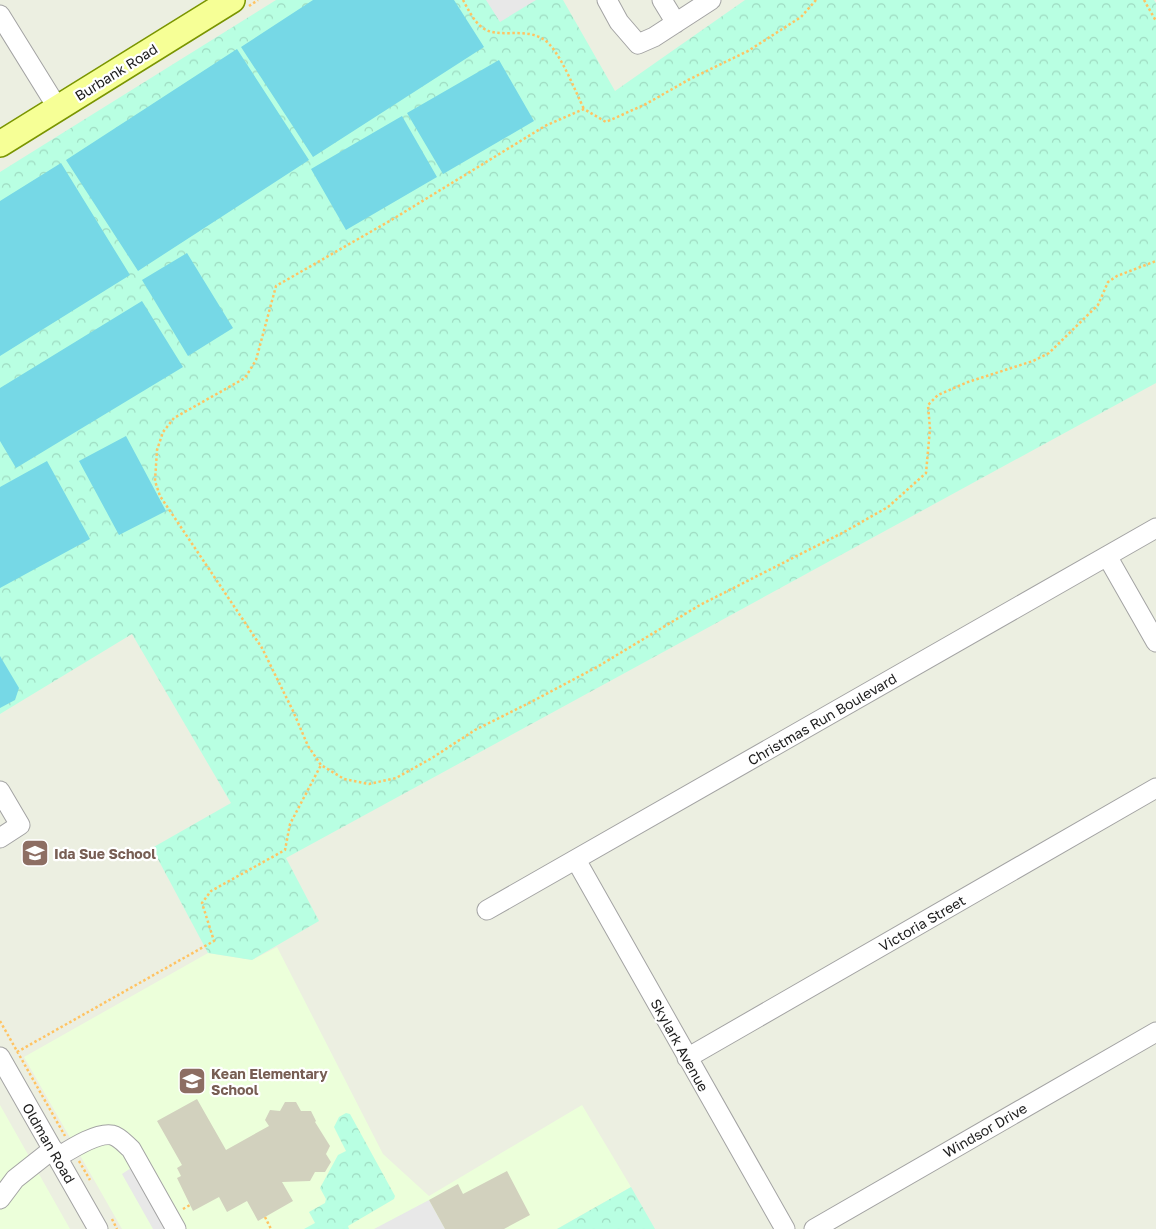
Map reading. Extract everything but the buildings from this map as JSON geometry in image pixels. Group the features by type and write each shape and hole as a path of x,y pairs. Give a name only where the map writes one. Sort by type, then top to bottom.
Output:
{"main road":[{"name":"Burbank Road","path":"0,144 232,0"}],"street":[{"path":"607,0 619,22 638,44 654,37 711,0"},
{"path":"662,0 676,23"},
{"path":"0,15 57,107"},
{"name":"Christmas Run Boulevard","path":"487,910 1156,528"},
{"path":"1107,556 1156,642"},
{"name":"Victoria Street","path":"687,1058 1156,788"},
{"path":"0,792 20,825 0,838"},
{"name":"Skylark Avenue","path":"576,860 785,1229"},
{"name":"Windsor Drive","path":"814,1229 1156,1032"},
{"name":"Oldman Road","path":"9,1054 61,1152 98,1229"},
{"path":"0,1200 15,1179 61,1152 100,1136 111,1135 121,1139 131,1149 177,1220"}],"path":[{"path":"463,0 482,28 490,32 529,33 545,39 557,54 584,109 606,122 646,104 688,80 748,51 801,17 816,0"},
{"path":"1144,0 1156,21"},
{"path":"584,109 545,126 393,219 276,286 256,360 245,378 174,418 163,432 157,450 155,481 160,496 262,648 290,703 308,746 321,765 344,779 369,784 396,778 476,730 596,667 700,605 835,537 888,507 926,473 930,429 928,405 938,395 968,382 1049,354 1098,305 1108,282 1117,276 1156,262"},
{"path":"9,1054 214,941 202,903 211,891 285,850 290,824 321,765"},
{"path":"0,1021 9,1054 61,1152 90,1181"},
{"path":"177,1220 190,1205"},
{"path":"108,1213 118,1229"},
{"path":"265,1217 271,1229"}],"shaded area":[{"path":"313,0 454,0 484,47 313,157 241,47"},
{"path":"486,0 536,0 500,22"},
{"path":"237,49 309,160 138,271 66,160"},
{"path":"499,60 534,121 443,174 407,113"},
{"path":"402,116 437,177 346,230 311,169"},
{"path":"61,163 130,275 0,356 0,201"},
{"path":"187,253 233,328 188,356 142,280"},
{"path":"142,301 183,367 16,468 0,441 0,388"},
{"path":"126,436 166,511 119,535 79,461"},
{"path":"47,461 90,539 0,588 0,487"},
{"path":"0,656 19,688 15,700 0,708"},
{"name":"Kean Elementary School","path":"277,947 383,1154 429,1196 582,1105 631,1187 557,1229 122,1229 24,1057 208,953 252,960"},
{"path":"0,1105 70,1229 0,1229"},
{"path":"131,1168 166,1229 153,1229 122,1174"},
{"path":"429,1200 445,1229 374,1229"}],"green space":[{"path":"276,0 563,0 615,91 745,0 1154,0 1156,3 1156,383 286,858 319,921 252,960 208,953 152,848 231,803 132,634 0,714 0,172"},
{"path":"346,1113 350,1114 395,1196 394,1199 348,1226 349,1229 304,1229 315,1223 309,1212 325,1203 326,1199 320,1188 338,1155 346,1151 334,1127 339,1117"},
{"path":"631,1187 655,1229 557,1229"}],"place":[{"name":"Ida Sue School","path":"35,853"},
{"name":"Kean Elementary School","path":"192,1081"}]}
